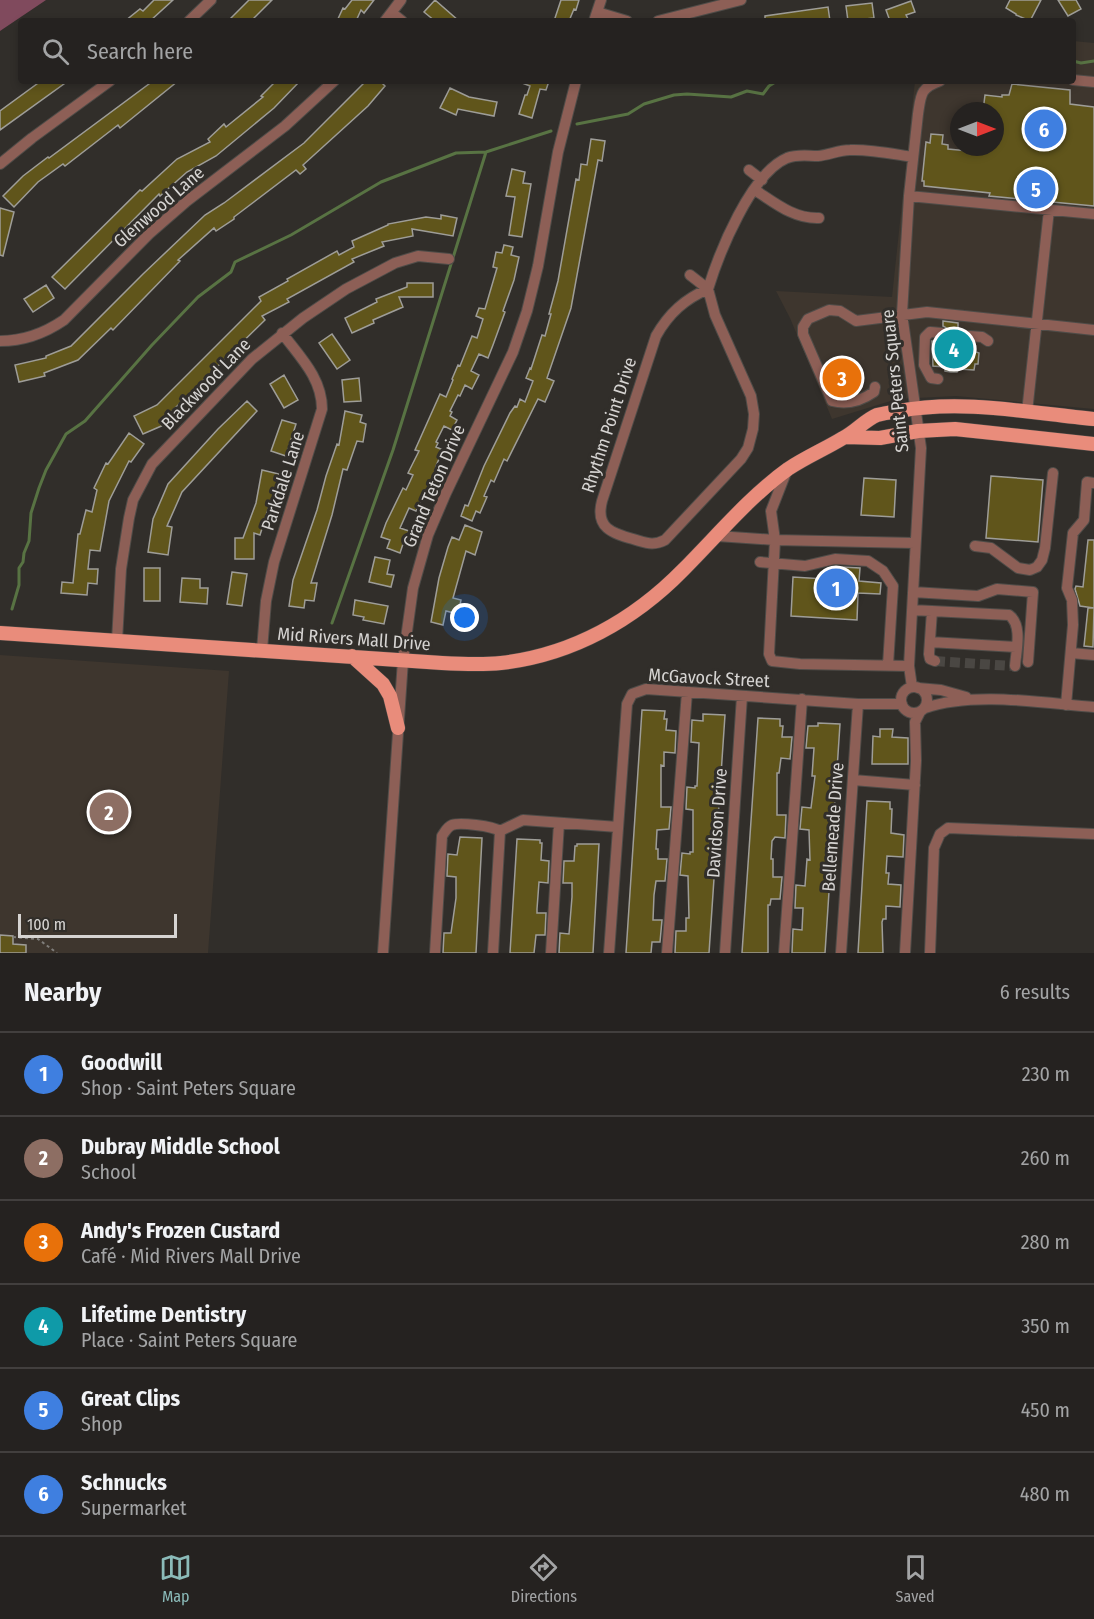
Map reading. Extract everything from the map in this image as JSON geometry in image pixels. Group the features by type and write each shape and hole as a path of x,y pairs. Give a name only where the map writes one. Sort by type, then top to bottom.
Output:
{"main road":[{"name":"Mid Rivers Mall Drive","path":"0,633 471,664 500,663 547,654 579,643 631,616 654,599 754,498 787,470 809,455 846,437 876,416 914,408 948,406 1094,419"},
{"name":"Mid Rivers Mall Drive","path":"846,437 880,438 918,431 977,430 1094,444"},
{"path":"352,656 383,684 390,696 398,728"}],"street":[{"path":"192,18 211,0"},
{"path":"388,17 401,0"},
{"path":"596,17 601,0"},
{"path":"670,18 741,0"},
{"path":"1076,80 1094,82"},
{"path":"0,164 106,84"},
{"name":"Glenwood Lane","path":"0,341 29,337 49,330 64,320 157,227 187,201 285,126 331,84"},
{"name":"Grand Teton Drive","path":"383,953 403,660 413,588 428,535 513,352 527,311 538,266 558,152 575,84"},
{"name":"Saint Peters Square","path":"915,688 909,666 921,448 902,314 913,157 922,93 932,84"},
{"path":"690,275 708,289 729,231 762,180 779,162 798,155 819,156 850,150 913,157"},
{"path":"749,170 762,180"},
{"path":"755,190 793,214 819,218"},
{"path":"909,196 1094,214"},
{"path":"1027,412 1049,210"},
{"name":"Blackwood Lane","path":"117,641 121,568 129,518 134,500 152,464 252,359 282,333 346,289 395,262 418,256 448,259"},
{"name":"Rhythm Point Drive","path":"708,289 715,315 751,396 754,421 748,447 736,465 663,541 649,544 616,534 608,529 602,523 600,509 652,345 663,325 678,307 691,296 708,289"},
{"path":"875,387 874,392 854,401 842,404 832,401 803,334 803,327 808,319 829,310 840,311 856,321 927,312 1094,330"},
{"path":"938,379 931,378 924,365 925,338 930,332 942,333"},
{"name":"Parkdale Lane","path":"262,650 266,601 274,562 322,409 322,395 316,378 282,333"},
{"path":"957,335 982,337 988,341"},
{"path":"787,470 771,511 775,540 769,654 772,662 909,666"},
{"path":"975,546 992,548 1018,568 1030,570 1037,567 1042,560 1045,548 1053,473"},
{"path":"1066,705 1073,625 1072,600 1067,588 1073,533 1084,520 1088,482 1094,483"},
{"path":"717,536 775,540 915,543"},
{"path":"760,562 805,566 835,559 868,561 883,571 893,586 888,665"},
{"path":"912,610 1009,615 1017,626 1013,666 1027,666 1028,662 1024,657 1026,613 1027,603 1033,599 1033,592 994,590 978,596 913,592"},
{"path":"932,611 929,657 935,661"},
{"path":"930,642 1016,647"},
{"path":"1071,654 1094,655"},
{"path":"970,698 945,702 922,710 908,711 902,704 903,695 915,688 941,690 970,698 1094,707"},
{"path":"905,953 915,785 915,722 927,696 915,688"},
{"name":"McGavock Street","path":"609,953 627,704 632,694 646,689 858,704 902,704"},
{"path":"668,953 687,692"},
{"name":"Davidson Drive","path":"725,953 742,696"},
{"path":"784,953 802,699"},
{"name":"Bellemeade Drive","path":"842,953 858,704"},
{"path":"853,780 915,785"},
{"path":"500,831 524,820 618,827"},
{"path":"551,953 559,823"},
{"path":"435,953 442,836 453,824 495,828 500,831"},
{"path":"930,953 934,848 940,834 948,828 1094,834"},
{"path":"493,953 500,831"}],"path":[{"path":"13,937 38,939 57,953"}],"shaded area":[{"path":"0,0 46,0 18,18 0,31"},
{"path":"1076,41 1094,43 1094,409 956,396 897,399 832,419 790,318 776,291 892,297 915,84 1076,84"},
{"path":"0,655 229,671 208,953 0,953"}],"building":[{"path":"154,0 173,0 153,18 129,18 140,9 143,11"},
{"path":"249,0 272,0 254,18 231,18"},
{"path":"352,0 374,0 364,13 361,10 357,18 338,18 343,8 345,9"},
{"path":"435,0 456,18 431,18 424,12"},
{"path":"561,0 579,0 570,18 555,18"},
{"path":"1010,0 1041,0 1032,18 1023,18 1006,8"},
{"path":"1058,0 1076,0 1081,9 1068,16"},
{"path":"911,1 915,12 906,15 908,18 889,18 886,10"},
{"path":"872,3 874,18 848,18 846,6"},
{"path":"828,7 830,18 765,18 765,16"},
{"path":"37,84 64,84 0,130 0,111"},
{"path":"149,84 174,84 120,128 118,125 65,166 63,164 38,182 14,207 3,196 23,176"},
{"path":"273,84 297,84 274,108 216,156 187,172 160,196 159,194 65,289 52,277 140,190 142,191 177,159 210,142 208,139 224,124 226,127 263,97 261,96"},
{"path":"363,84 383,84 385,86 368,106 303,165 306,169 300,174 296,170 234,219 216,231 214,228 178,260 180,261 113,330 111,328 78,360 44,373 45,376 19,382 15,365 46,358 46,356 71,346 205,215 304,143"},
{"path":"525,84 548,84 546,90 540,89 532,118 519,114 530,86"},
{"path":"1012,84 1070,90 1070,104 1094,107 1094,206 989,196 990,193 924,186 924,181 922,181 926,142 930,143 931,134 943,135 942,144 948,145 950,156 1004,156 1004,102 984,102 985,95 1002,97 1002,95 1009,95"},
{"path":"450,88 469,97 497,102 494,116 458,109 456,115 440,108"},
{"path":"591,139 605,141 602,161 598,160 571,308 547,378 554,381 545,402 538,399 507,461 504,459 494,482 491,480 480,513 476,511 472,521 461,516 465,505 468,506 484,466 510,413 515,406 517,407 520,399 525,402 533,381 526,378 542,335 545,336 551,314 549,314 558,281 576,179 579,180 581,164 587,165"},
{"path":"512,169 525,172 523,183 531,184 522,237 509,235 515,197 506,196"},
{"path":"0,208 14,212 3,256 0,255"},
{"path":"441,215 457,218 453,236 412,229 413,236 382,242 384,246 352,259 354,262 287,299 289,302 262,316 265,320 164,419 166,424 143,434 134,416 157,405 261,301 259,297 337,251 339,255 354,247 352,241 388,224 426,217 441,219"},
{"path":"504,245 513,247 511,255 519,257 503,311 505,312 488,358 479,354 471,371 479,375 472,389 465,385 450,411 452,412 450,416 457,420 452,430 444,426 436,442 438,443 436,447 443,450 435,473 416,511 409,508 400,528 409,531 400,553 387,548 390,540 381,537 403,488 406,490 413,475 408,473 419,451 415,450 440,394 446,397 472,336 477,338 483,319 476,316 479,308 485,309 497,268 493,267 496,252 502,253"},
{"path":"407,283 433,283 433,297 399,297 403,307 373,320 374,323 352,333 345,318 377,302 376,299 407,287"},
{"path":"46,285 54,298 33,312 24,299"},
{"path":"943,321 958,323 958,328 953,329 950,334 956,344 976,346 976,352 979,353 978,364 975,364 974,370 958,369 957,372 951,372 945,371 945,367 933,366 932,341 941,342 949,334 948,329 943,326"},
{"path":"332,334 350,360 337,369 319,343"},
{"path":"844,359 847,368 850,366 857,381 836,391 826,367"},
{"path":"284,375 298,400 284,408 270,384"},
{"path":"359,378 361,401 344,402 342,380"},
{"path":"247,401 257,411 182,492 167,526 172,527 168,555 148,552 153,519 168,484"},
{"path":"345,411 362,415 360,422 366,424 363,442 357,441 347,470 343,469 332,515 311,583 317,583 314,601 305,600 304,608 289,606 293,580 326,476 337,444 339,445"},
{"path":"282,420 296,424 286,456 271,451"},
{"path":"129,433 144,444 131,462 129,461 109,501 100,551 90,550 88,569 98,569 97,584 88,583 87,595 61,593 62,582 73,583 78,534 80,534 86,510 92,512 97,490 94,488 106,463 108,464"},
{"path":"262,470 279,474 274,500 271,500 260,535 254,533 254,559 235,559 235,538 243,538 256,503"},
{"path":"991,476 1043,480 1038,542 986,538"},
{"path":"864,478 896,480 894,517 861,515"},
{"path":"465,525 482,532 475,555 466,551 453,598 461,600 458,614 446,611 443,625 431,622 439,578 448,547 452,537 459,540"},
{"path":"1088,540 1094,540 1094,608 1080,606 1075,589 1076,586 1083,587"},
{"path":"375,557 390,560 387,574 394,575 391,587 369,582"},
{"path":"842,567 860,568 859,581 881,583 880,594 858,593 857,620 791,616 793,577 841,580"},
{"path":"144,568 160,568 160,601 144,601"},
{"path":"232,572 247,574 242,606 227,604"},
{"path":"182,578 200,579 200,588 208,588 207,604 180,602"},
{"path":"355,600 388,606 384,624 363,620 364,617 353,615"},
{"path":"1088,608 1094,608 1093,647 1084,646"},
{"path":"642,710 665,711 666,730 676,731 675,753 664,752 664,766 661,765 661,807 671,807 669,829 657,830 658,859 667,859 665,881 656,881 654,895 653,920 662,920 660,942 652,942 651,953 626,953"},
{"path":"703,714 725,715 709,953 675,953 676,931 686,931 686,918 689,918 688,876 680,875 682,853 693,852 693,810 686,809 687,787 697,786 699,743 691,742 692,720 703,721"},
{"path":"758,718 780,719 780,726 783,726 782,737 792,737 790,759 781,758 779,773 777,773 777,815 786,815 785,838 775,837 772,841 773,877 782,877 780,899 771,899 768,905 768,953 742,953"},
{"path":"818,723 840,724 825,953 792,953 793,929 802,930 803,908 795,908 796,885 805,886 807,859 810,860 809,830 800,829 802,807 811,808 815,776 812,776 814,748 806,748 808,726 818,726"},
{"path":"880,729 893,729 892,737 908,738 908,764 872,764 873,736 880,737"},
{"path":"867,801 890,802 891,833 904,835 903,857 887,856 888,884 901,885 900,907 886,906 886,919 882,922 883,953 858,953"},
{"path":"460,837 482,838 476,953 443,953 444,933 451,933 456,898 456,877 447,876 448,854 457,855"},
{"path":"517,839 540,840 542,843 541,860 549,861 548,883 539,882 537,909 537,913 546,913 545,935 536,935 534,953 510,953"},
{"path":"577,844 599,844 593,953 559,953 560,933 569,934 572,897 572,883 563,883 564,861 574,861"},
{"path":"0,935 13,936 13,944 26,945 26,953 0,953"}],"waterway":[{"path":"1076,62 1094,61"},
{"path":"577,124 628,114 644,104 674,95 731,97 747,91 763,94 772,84"},
{"path":"12,609 19,585 19,568 29,541 31,513 46,470 66,434 85,421 198,297 231,272 235,262 291,235 381,182 456,153 486,152 551,131"},
{"path":"332,623 393,450 486,152"}],"tunnel":[{"path":"935,661 1011,666"}],"place":[{"name":"Schnucks","path":"1044,129"},
{"name":"Great Clips","path":"1036,189"},
{"name":"Lifetime Dentistry","path":"954,349"},
{"name":"Andy's Frozen Custard","path":"842,378"},
{"name":"Goodwill","path":"836,588"},
{"name":"Dubray Middle School","path":"109,812"}]}
